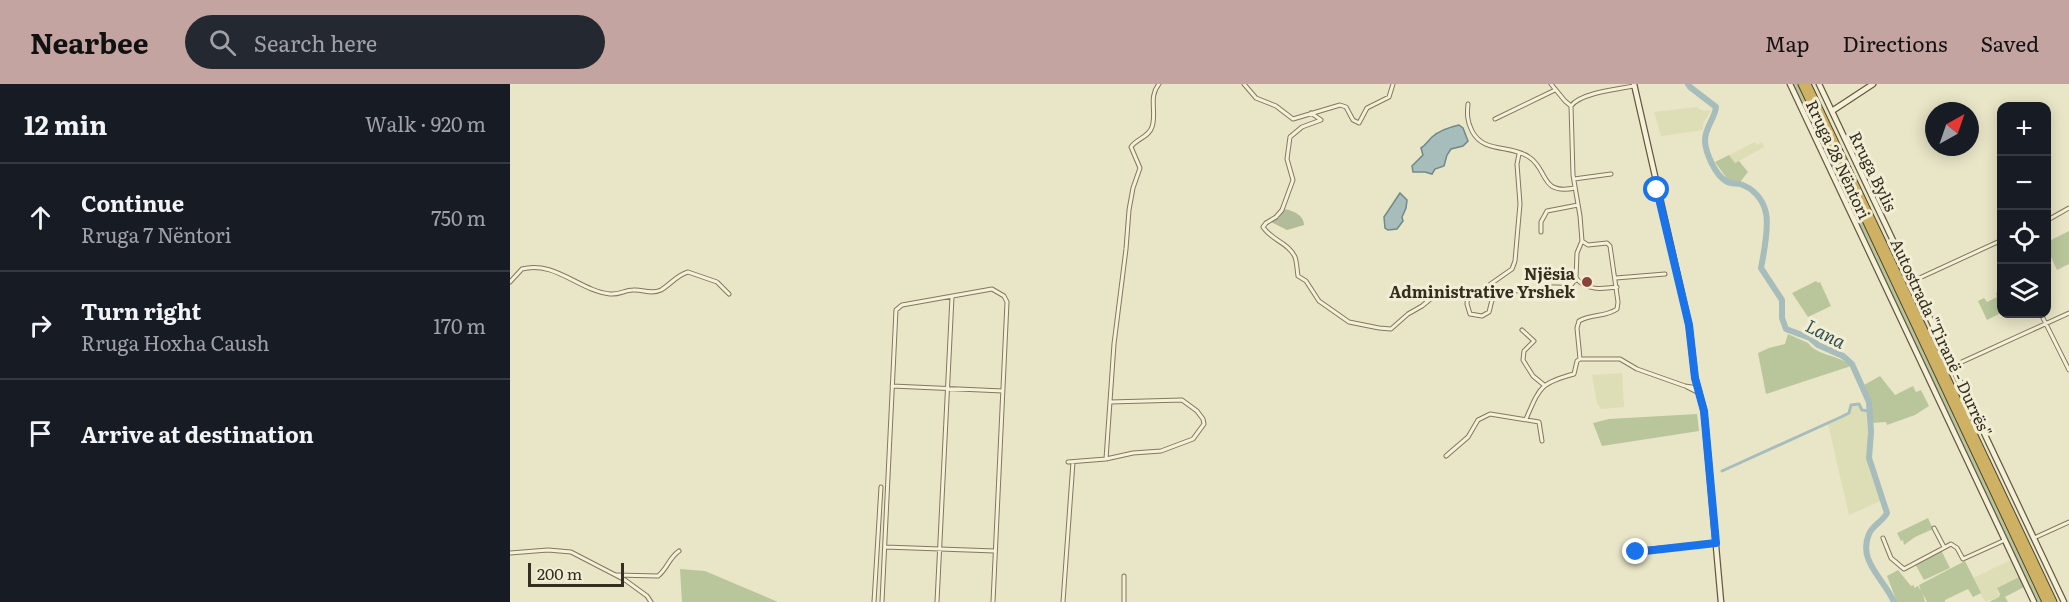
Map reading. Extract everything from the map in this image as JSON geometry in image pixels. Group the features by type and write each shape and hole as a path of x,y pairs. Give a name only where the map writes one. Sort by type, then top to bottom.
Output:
{"highway":[{"name":"Autostrada \"Tiranë - Durrës\"","path":"1802,84 2046,602"},
{"name":"Autostrada \"Tiranë - Durrës\"","path":"1808,84 2053,602"}],"main road":[{"name":"Rruga 28 Nëntori","path":"1790,84 2034,602"},
{"name":"Rruga Bylis","path":"1819,84 2064,602"},
{"path":"1832,111 1873,84"},
{"path":"1634,85 1689,325 1698,391 1704,411 1721,602"}],"street":[{"path":"1106,459 1114,345 1129,210 1140,168 1131,147 1148,134 1152,127 1153,98 1160,84"},
{"path":"1244,84 1256,98 1276,106 1293,119 1337,105 1344,105 1353,120 1359,123 1367,108 1389,97 1393,84"},
{"path":"1551,84 1571,106"},
{"path":"1468,292 1467,304 1470,314 1482,315 1488,314 1493,297 1498,294 1511,290 1526,293 1539,292 1550,287 1571,286 1576,278 1577,253 1582,241 1574,179 1571,106 1574,101 1634,85"},
{"path":"1495,119 1555,90"},
{"path":"1468,104 1468,121 1477,140 1482,144 1509,149 1528,156 1553,188 1575,189"},
{"path":"1311,113 1321,120 1302,127 1290,137 1287,159 1293,180 1282,210 1263,227 1271,237 1292,251 1298,276 1306,281 1318,301 1348,322 1391,329 1440,291 1482,290 1514,266 1520,204 1517,164 1519,154"},
{"path":"1574,179 1611,174"},
{"path":"1541,232 1541,222 1547,211 1579,205"},
{"path":"2051,217 2069,208"},
{"path":"1526,419 1544,386 1555,378 1574,374 1577,361 1580,359 1578,324 1586,317 1610,314 1617,309 1613,253 1609,244 1588,245 1582,241"},
{"path":"1913,281 1997,242"},
{"path":"510,282 517,272 534,267 562,273 594,290 620,294 635,289 654,292 688,272 717,282 729,294"},
{"path":"1616,278 1665,274"},
{"path":"1576,278 1588,287 1617,287"},
{"path":"888,602 882,602 897,308 902,305 992,289 1004,296 1007,302 993,602"},
{"path":"937,602 952,297"},
{"path":"1952,366 2069,313"},
{"path":"2043,318 2069,369"},
{"path":"1522,330 1534,341 1524,351 1523,360 1533,376 1544,386"},
{"path":"1580,359 1620,359 1637,369 1698,391"},
{"path":"892,386 1003,391"},
{"path":"1068,462 1161,451 1185,443 1196,436 1204,424 1197,411 1182,400 1110,402"},
{"path":"1446,456 1468,437 1478,420 1490,414 1539,422 1542,441"},
{"path":"1064,602 1073,462"},
{"path":"874,602 881,487"},
{"path":"2034,538 2069,522"},
{"path":"1934,528 1944,547"},
{"path":"1883,538 1892,558 1904,569 1951,544 1955,546 1963,559 2005,540"},
{"path":"1627,557 1640,550 1716,543"},
{"path":"885,547 995,551"},
{"path":"510,553 560,550 571,552 637,588 651,602"},
{"path":"614,575 658,576 668,565 669,559 679,551"},
{"path":"1124,576 1124,602"}],"green space":[{"path":"1793,84 1800,84 2044,602 2037,602 1814,131 1815,126"},
{"path":"1696,107 1704,111 1711,110 1703,124 1703,130 1661,136 1654,112"},
{"path":"1755,142 1757,145 1762,142 1764,147 1735,163 1729,155"},
{"path":"1729,155 1735,163 1739,161 1748,172 1740,182 1728,180 1715,162"},
{"path":"1285,209 1300,216 1304,225 1287,230 1271,222 1279,218"},
{"path":"2069,231 2069,264 2057,270 2051,257 2051,240"},
{"path":"1816,281 1820,282 1831,306 1808,317 1792,293"},
{"path":"1997,297 1997,315 1987,320 1978,301 1984,298 1987,302"},
{"path":"1788,334 1808,343 1817,351 1851,366 1766,394 1758,353 1785,344"},
{"path":"1622,373 1624,407 1601,409 1597,403 1592,375"},
{"path":"1880,376 1895,395 1913,386 1916,392 1921,390 1929,406 1915,415 1887,425 1886,422 1871,423 1870,402 1864,385"},
{"path":"1852,405 1860,405 1867,413 1866,454 1881,501 1849,515 1828,424 1849,414"},
{"path":"1697,414 1699,431 1602,446 1593,423 1609,419"},
{"path":"1928,518 1933,529 1904,545 1897,533"},
{"path":"1941,550 1950,568 1924,580 1915,564"},
{"path":"2011,560 2019,577 1997,588 1999,597 1985,602 1973,578"},
{"path":"1965,561 1981,593 1973,597 1968,589 1945,602 1927,602 1923,594 1925,602 1897,602 1887,576 1898,570 1911,586 1914,585 1914,588 1918,586 1921,591 1919,585"},
{"path":"680,569 705,571 778,602 682,602"},
{"path":"2019,577 2024,587 2005,597 2008,602 1989,602 1999,597 1997,588"}],"water":[{"path":"1459,125 1463,128 1468,141 1463,146 1451,149 1444,166 1435,169 1432,174 1413,172 1412,166 1423,155 1421,148 1438,133"},
{"path":"1400,193 1407,200 1403,221 1397,229 1388,230 1385,228 1384,217"}],"waterway":[{"name":"Lana","path":"1688,84 1716,107 1705,137 1707,152 1715,169 1728,182 1740,184 1753,191 1765,208 1767,233 1761,268 1782,300 1782,318 1786,329 1810,338 1818,345 1843,356 1852,364 1869,402 1871,432 1869,458 1887,513 1869,534 1866,544 1867,553 1869,562 1894,602"},
{"path":"1722,471 1849,413 1851,405 1859,404 1862,410 1868,411"}],"place":[{"name":"Njësia Administrative Yrshek","path":"1587,282"}],"route":[{"path":"1636,552 1716,543 1704,411 1695,378 1689,325 1657,190"}]}
